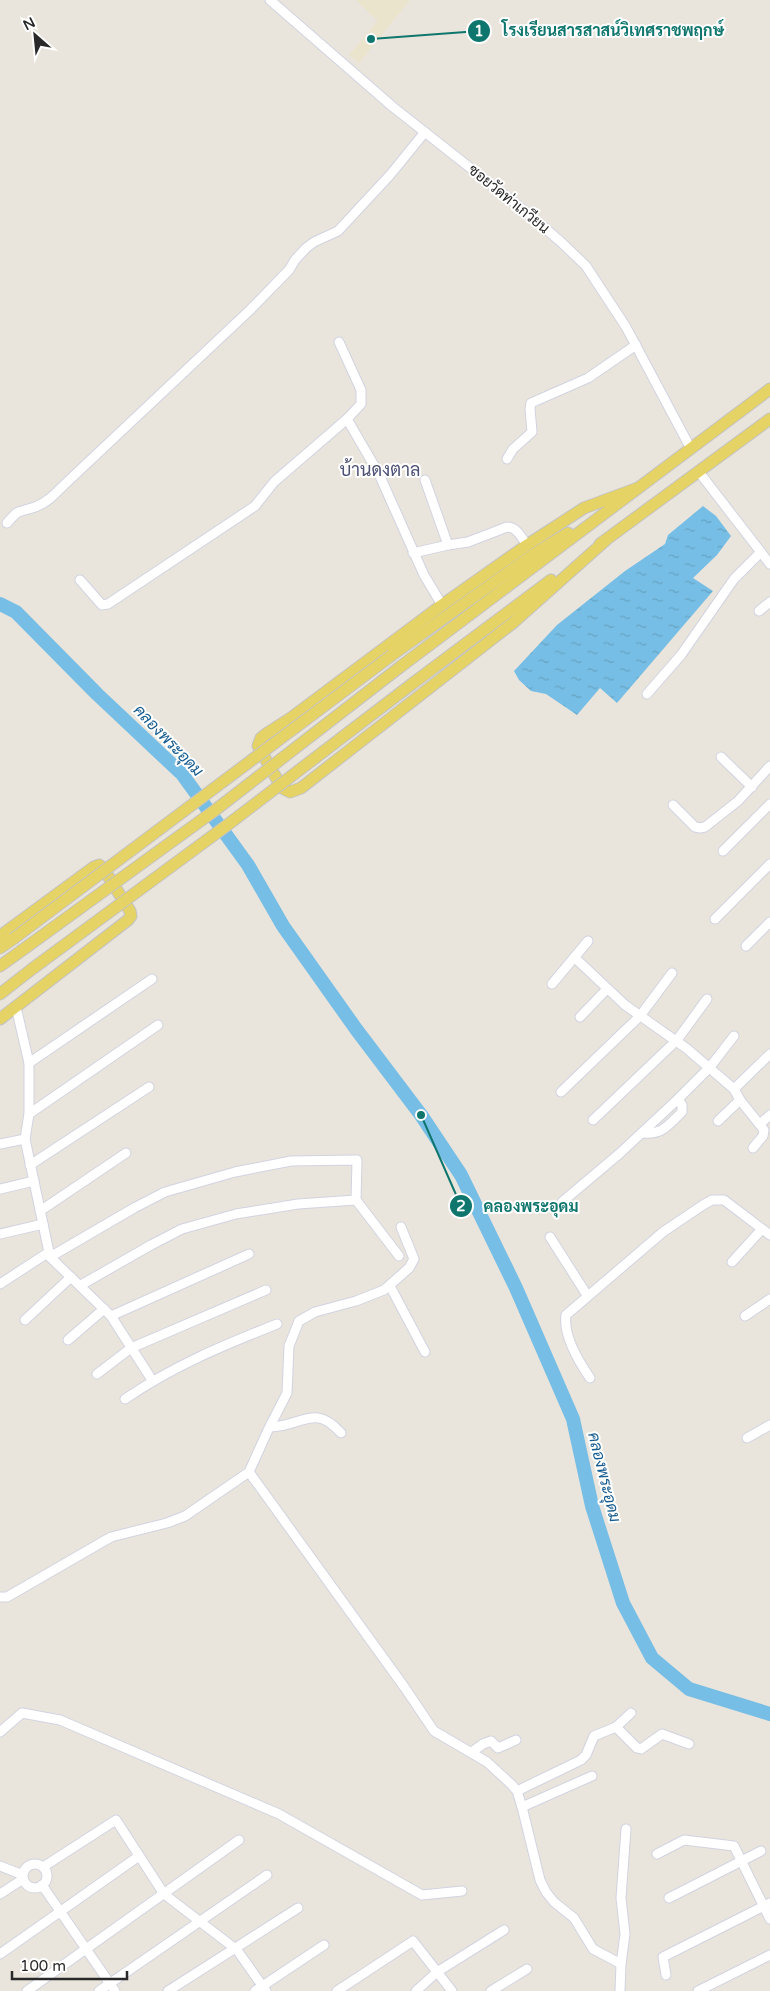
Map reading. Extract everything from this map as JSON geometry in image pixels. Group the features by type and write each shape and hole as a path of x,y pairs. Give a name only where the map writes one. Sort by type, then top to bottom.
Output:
{"main road":[{"path":"0,966 214,811 400,667 770,389"},
{"path":"0,994 226,826 412,684 770,419"},
{"path":"605,541 514,622 301,788 290,792 282,788 258,746 260,738 291,718 526,545 584,508 638,488"},
{"path":"0,948 392,655 534,554 602,514"},
{"path":"0,936 99,865 103,868 130,910 131,916 128,920 0,1019"}],"street":[{"name":"ซอยวัดท่าเกวียน","path":"270,0 393,107 525,211 572,252 595,279 626,327 690,449"},
{"path":"8,523 19,511 34,508 56,495 64,484 250,310 289,270 306,248 314,242 338,231 390,175 425,132"},
{"path":"80,580 102,605 108,604 255,506 274,482 361,404 361,390 339,342"},
{"path":"507,459 514,449 532,432 531,403 588,378 636,345"},
{"path":"347,418 366,450 413,553 442,605"},
{"path":"699,472 770,564"},
{"path":"425,480 448,545"},
{"path":"413,553 468,542 507,527 512,527 516,530 526,545"},
{"path":"647,694 681,655 734,579 761,552"},
{"path":"759,611 770,602"},
{"path":"721,757 752,787"},
{"path":"672,804 695,827 700,828 710,824 752,787 770,766"},
{"path":"723,851 770,804"},
{"path":"715,919 770,864"},
{"path":"746,946 770,922"},
{"path":"552,984 588,941"},
{"path":"574,957 607,989 640,1016 676,1040 734,1089 765,1133 753,1148"},
{"path":"561,1092 640,1016 672,973"},
{"path":"29,1063 152,979"},
{"path":"580,1017 607,989"},
{"path":"594,1120 676,1040 708,998"},
{"path":"16,1007 29,1063 29,1114 25,1139 49,1255 111,1316 152,1380"},
{"path":"29,1114 158,1025"},
{"path":"562,1202 642,1133 678,1099 710,1067 734,1036"},
{"path":"734,1089 770,1054"},
{"path":"30,1164 149,1087"},
{"path":"718,1121 740,1100"},
{"path":"760,1124 770,1115"},
{"path":"0,1144 25,1139"},
{"path":"40,1211 126,1153"},
{"path":"0,1284 164,1192 236,1172 291,1161 357,1160 356,1200 399,1256"},
{"path":"0,1189 34,1181"},
{"path":"80,1285 182,1229 236,1214 298,1204 356,1200"},
{"path":"590,1378 577,1358 565,1322 566,1315 569,1310 663,1232 712,1200 724,1200 770,1235"},
{"path":"0,1234 42,1224"},
{"path":"0,1597 15,1592 111,1537 167,1523 185,1516 249,1472 287,1393 289,1346 299,1322 315,1312 356,1301 390,1286 409,1268 414,1259 401,1227"},
{"path":"732,1262 762,1229"},
{"path":"550,1237 587,1295"},
{"path":"111,1316 249,1254"},
{"path":"25,1320 72,1277"},
{"path":"390,1286 425,1352"},
{"path":"97,1374 131,1348 266,1290"},
{"path":"745,1316 770,1299"},
{"path":"68,1340 104,1308"},
{"path":"125,1399 152,1380 184,1363 277,1324"},
{"path":"270,1427 280,1427 318,1417 328,1420 341,1433"},
{"path":"747,1438 770,1425"},
{"path":"249,1472 434,1731 487,1762 517,1791 540,1880 546,1892 554,1902 580,1925 592,1949 621,1964"},
{"path":"0,1732 22,1713 60,1720 279,1814 422,1895 462,1891"},
{"path":"517,1791 581,1760 586,1754 591,1738 616,1727 632,1713"},
{"path":"616,1727 638,1748 642,1749 662,1734 689,1744"},
{"path":"472,1752 491,1741 498,1748 516,1740"},
{"path":"522,1807 592,1776"},
{"path":"0,1894 23,1877 26,1868 32,1864 43,1867 116,1820 164,1894 235,1948 261,1989 324,1945"},
{"path":"620,1991 625,1934 621,1898 626,1829"},
{"path":"27,1991 239,1840"},
{"path":"657,1854 684,1840 734,1846 767,1905 770,1919"},
{"path":"669,1898 762,1851"},
{"path":"0,1954 139,1856"},
{"path":"0,1866 23,1877 30,1886 38,1887 42,1885 46,1878 43,1867"},
{"path":"99,1991 113,1987 200,1921 267,1875"},
{"path":"42,1885 113,1987"},
{"path":"666,1975 663,1957 767,1905"},
{"path":"168,1991 298,1908"},
{"path":"416,1991 437,1972 504,1930"},
{"path":"337,1991 413,1941 452,1991"},
{"path":"698,1991 770,1956"},
{"path":"492,1991 527,1969"}],"shaded area":[{"path":"356,0 410,0 359,63 349,55 378,21"}],"water":[{"path":"703,506 716,516 731,536 717,555 693,578 713,591 617,703 600,688 577,715 546,694 531,691 519,680 514,671 557,625 625,571 665,544 668,535"}],"waterway":[{"name":"คลองพระอุดม","path":"0,604 16,612 97,694 182,774 248,865 283,926 356,1029 421,1115 461,1175 516,1288 573,1419 592,1506 623,1603 652,1658 689,1689 770,1714"}],"place":[{"name":"โรงเรียนสารสาสน์วิเทศราชพฤกษ์","path":"371,39"},
{"name":"คลองพระอุดม","path":"421,1115"}],"district":[{"name":"บ้านดงตาล","path":"380,470"}]}
